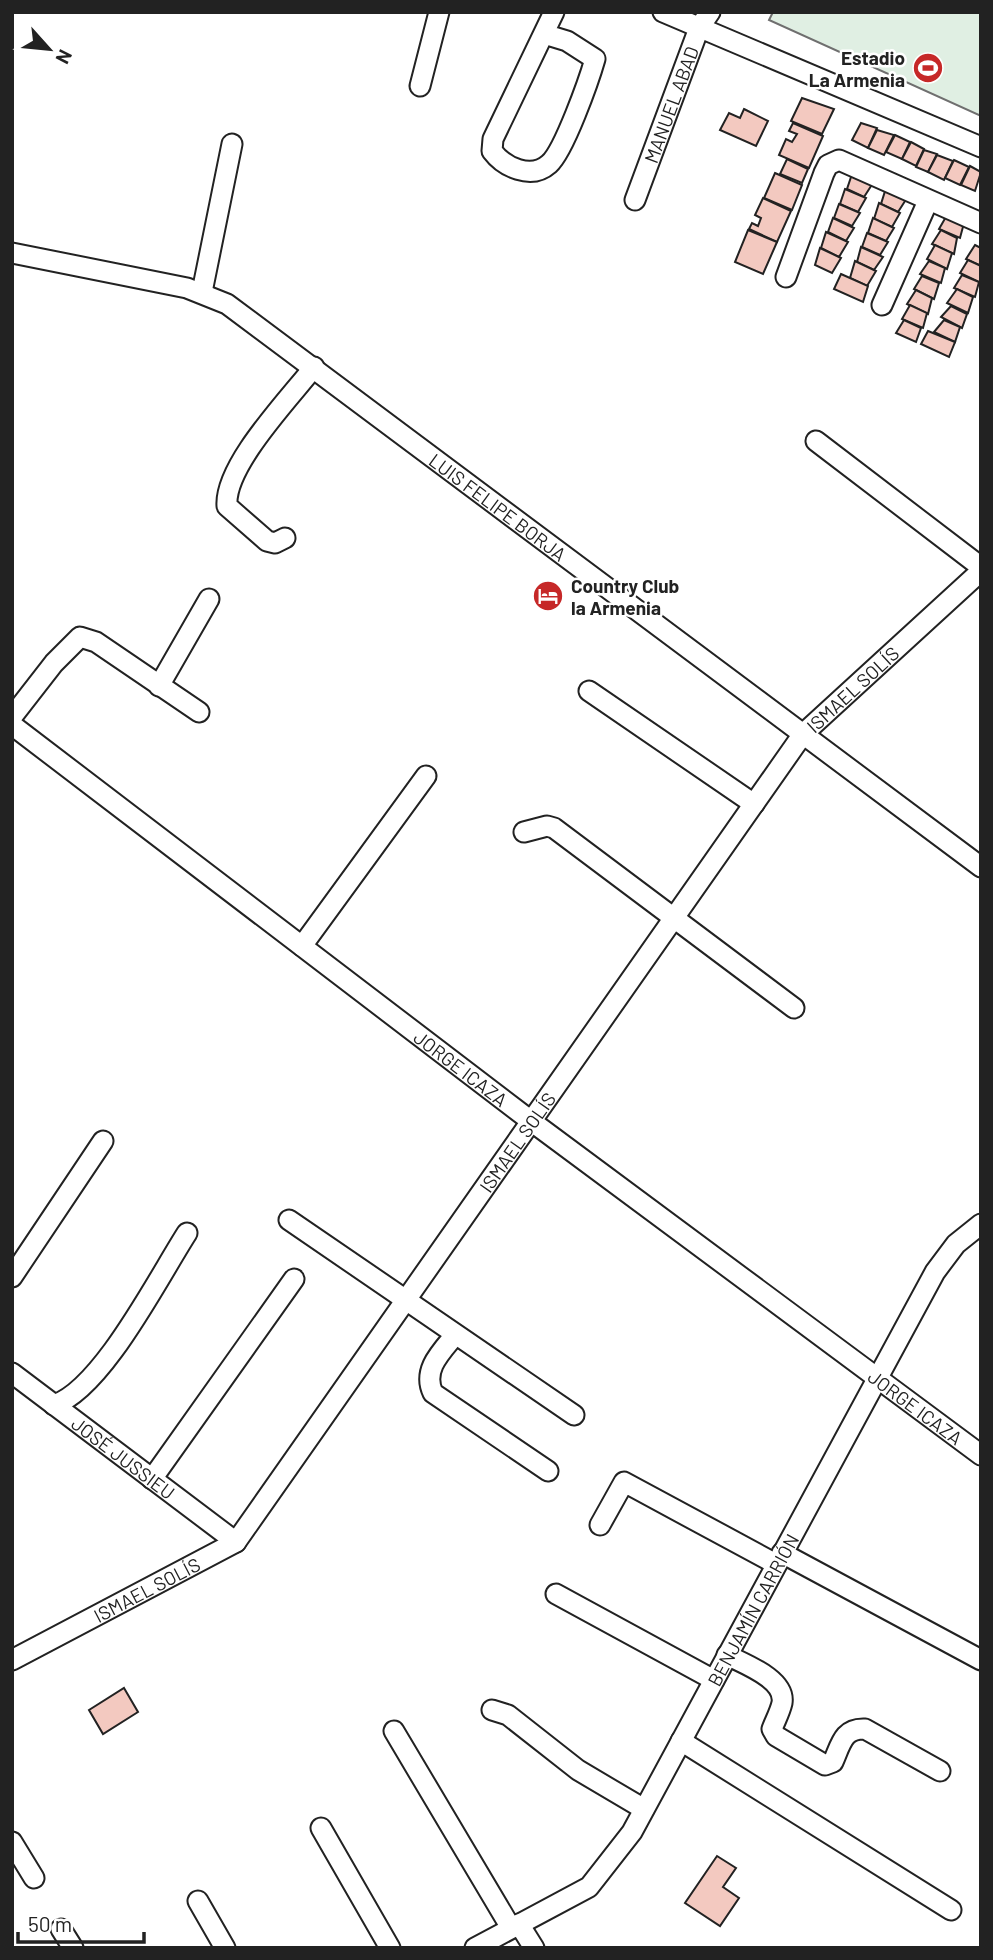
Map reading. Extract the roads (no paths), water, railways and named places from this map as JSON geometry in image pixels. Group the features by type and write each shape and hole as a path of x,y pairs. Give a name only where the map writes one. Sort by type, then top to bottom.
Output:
{"street":[{"path":"420,86 439,12"},
{"path":"544,34 567,41 594,59 578,105 550,163 536,171 523,171 499,161 492,152 493,139 554,12"},
{"path":"663,12 704,20 981,146"},
{"name":"MANUEL ABAD","path":"635,200 704,20"},
{"path":"202,292 232,144"},
{"path":"786,277 828,165 839,160 981,223"},
{"path":"882,305 928,201"},
{"name":"LUIS FELIPE BORJA","path":"12,253 202,292 246,317 981,867"},
{"path":"285,538 275,543 267,541 227,506 226,493 240,463 314,367"},
{"path":"816,441 981,569"},
{"name":"ISMAEL SOLÍS","path":"12,1660 236,1542 803,734 981,569"},
{"path":"159,686 209,599"},
{"path":"12,717 54,663 80,637 96,642 199,712"},
{"path":"589,691 754,804"},
{"name":"JORGE ICAZA","path":"12,725 531,1121 981,1455"},
{"path":"302,946 426,776"},
{"path":"524,832 547,826 554,828 794,1008"},
{"path":"12,1277 103,1141"},
{"path":"289,1220 574,1415"},
{"name":"BENJAMÍN CARRIÓN","path":"475,1948 594,1882 614,1858 644,1809 945,1256 981,1224"},
{"path":"54,1405 82,1389 103,1367 187,1233"},
{"path":"152,1479 294,1279"},
{"path":"455,1335 431,1369 429,1384 433,1393 548,1471"},
{"name":"JOSÉ JUSSIEU","path":"12,1373 236,1542"},
{"path":"600,1525 624,1482 981,1660"},
{"path":"556,1594 714,1680"},
{"path":"727,1655 769,1678 779,1689 783,1700 772,1729 776,1736 825,1765 833,1762 846,1732 853,1728 865,1729 940,1771"},
{"path":"492,1710 508,1715 578,1770 644,1809"},
{"path":"394,1731 515,1926 534,1948"},
{"path":"681,1741 951,1910"},
{"path":"321,1828 390,1948"},
{"path":"12,1842 34,1878"},
{"path":"198,1901 225,1948"},
{"path":"61,1929 73,1948"}],"place":[{"name":"Estadio La Armenia","path":"928,68"},
{"name":"Country Club la Armenia","path":"548,596"}]}
